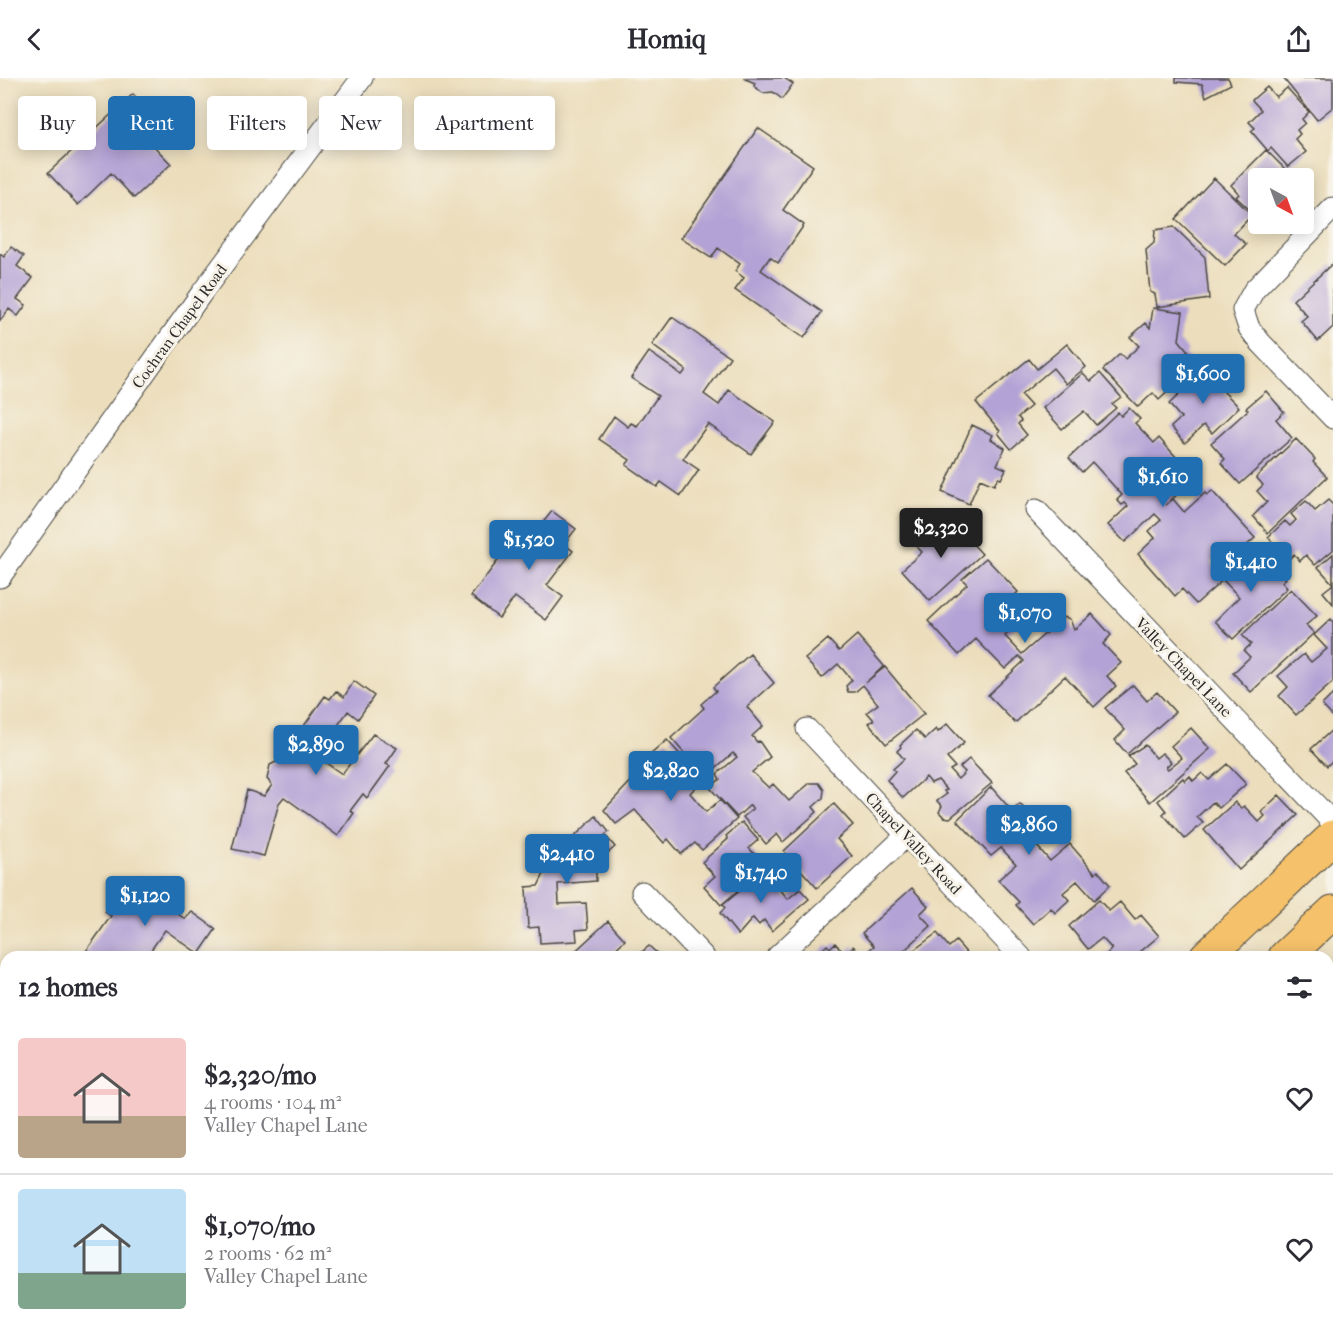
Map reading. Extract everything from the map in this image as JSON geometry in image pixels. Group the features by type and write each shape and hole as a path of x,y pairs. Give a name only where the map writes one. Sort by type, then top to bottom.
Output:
{"main road":[{"path":"1212,951 1333,837"},
{"path":"1291,951 1333,912"}],"street":[{"name":"Cochran Chapel Road","path":"0,577 195,303 362,78"},
{"path":"1333,208 1254,290 1243,310 1249,327 1261,343 1333,418"},
{"name":"Valley Chapel Lane","path":"1036,510 1333,823"},
{"name":"Chapel Valley Road","path":"807,729 1015,951"},
{"path":"783,951 907,836"},
{"path":"642,892 698,951"}],"building":[{"path":"743,78 784,78 793,84 782,99 773,92 763,93 754,86 755,83"},
{"path":"1176,78 1228,78 1231,84 1206,97 1202,84 1176,82"},
{"path":"1283,78 1333,78 1333,107 1317,120"},
{"path":"1267,87 1276,97 1287,88 1309,112 1302,119 1305,123 1297,130 1300,134 1295,139 1306,152 1288,167 1271,148 1268,151 1251,131 1255,128 1249,122 1261,110 1252,100"},
{"path":"108,117 108,150 158,150 171,164 134,198 111,173 78,205 48,173 73,150 96,150 96,128"},
{"path":"758,128 813,166 783,210 804,225 778,263 770,257 761,270 822,312 804,338 735,290 744,278 735,271 740,264 718,248 711,258 681,238"},
{"path":"1266,150 1284,168 1248,168"},
{"path":"1248,168 1248,208 1236,197 1239,194 1231,185"},
{"path":"1214,178 1248,211 1248,219 1234,234 1246,244 1225,266 1176,219"},
{"path":"1174,227 1205,257 1209,299 1157,307 1155,294 1150,292 1146,250 1154,243 1155,230"},
{"path":"11,247 24,256 17,266 33,278 17,299 26,305 18,316 9,309 0,321 0,254 4,257"},
{"path":"1333,263 1333,327 1318,341 1301,321 1307,316 1293,300"},
{"path":"1153,308 1183,312 1179,340 1188,351 1185,354 1196,365 1159,400 1153,393 1138,407 1103,370 1120,354 1125,359 1139,346 1130,337 1146,323 1150,328"},
{"path":"672,317 730,357 704,394 719,405 729,390 775,422 751,454 708,424 683,459 699,470 681,496 661,482 657,487 626,465 630,460 599,439 614,416 628,427 631,423 637,426 658,396 631,378 649,352 682,375 686,370 652,345"},
{"path":"1067,344 1086,367 1066,384 1053,368 1021,395 1031,406 1018,417 1021,421 1018,424 1027,435 1011,449 998,433 1000,431 976,402 1029,359 1037,369"},
{"path":"1211,364 1231,386 1224,392 1239,407 1212,433 1204,425 1185,443 1171,427 1181,418 1169,404"},
{"path":"1083,373 1091,381 1100,373 1121,397 1112,404 1116,408 1096,425 1084,411 1062,429 1043,408"},
{"path":"1266,391 1284,412 1276,419 1292,438 1240,484 1221,463 1225,459 1211,443"},
{"path":"1129,408 1140,419 1135,423 1154,443 1159,438 1177,458 1170,465 1188,484 1166,505 1173,499 1184,512 1205,493 1207,495 1212,491 1255,538 1237,554 1230,546 1211,563 1225,578 1196,604 1182,589 1175,596 1138,554 1155,538 1149,531 1161,520 1155,514 1125,542 1108,525 1128,506 1125,503 1122,505 1117,500 1122,495 1092,462 1082,472 1069,458 1118,412 1121,416"},
{"path":"972,425 993,435 991,439 1005,448 997,465 1006,469 1001,479 998,478 994,485 980,479 969,504 942,492"},
{"path":"1296,439 1315,459 1313,462 1327,477 1268,533 1253,516 1267,502 1257,491 1263,485 1256,477"},
{"path":"1328,500 1333,505 1333,550 1315,565 1306,555 1300,561 1294,554 1288,560 1268,537 1285,521 1290,526 1296,520 1291,514 1306,501 1315,511"},
{"path":"552,511 576,529 564,544 573,551 547,585 563,597 546,620 515,597 499,618 471,596 506,550 508,551 517,540 525,546"},
{"path":"948,517 982,554 930,601 902,570 922,552 916,546"},
{"path":"1254,553 1262,561 1266,557 1286,578 1282,582 1287,588 1233,639 1215,621 1239,597 1224,581"},
{"path":"1333,554 1333,584 1318,567"},
{"path":"986,558 1018,592 1014,596 1030,613 1005,636 1022,654 1064,617 1070,619 1074,630 1092,614 1111,635 1103,644 1121,663 1107,676 1116,686 1094,707 1065,676 1015,723 988,695 1024,661 1019,656 1005,669 976,639 959,655 928,621 967,584 962,579"},
{"path":"1333,584 1333,604 1323,592"},
{"path":"1291,589 1317,616 1306,625 1314,633 1251,692 1233,673 1250,657 1244,651 1251,644 1242,635"},
{"path":"1331,619 1333,622 1333,682 1296,715 1279,696 1288,687 1278,676 1304,654 1311,662 1327,649 1314,635"},
{"path":"857,635 884,666 865,683 885,667 924,714 886,744 869,723 874,720 867,712 878,704 863,685 855,692 848,692 846,686 852,680 838,664 822,678 805,659 828,639 839,651"},
{"path":"750,654 774,683 747,707 763,726 752,736 757,742 759,741 770,757 752,772 769,788 773,784 789,801 810,783 819,783 824,790 823,798 813,807 817,812 783,842 777,834 766,844 743,817 753,809 750,805 737,817 710,788 720,779 717,774 737,757 733,753 705,777 671,738 704,708 701,704 716,691 713,687"},
{"path":"354,681 374,696 358,719 348,711 316,756 342,774 373,734 397,748 386,764 390,766 367,798 363,794 350,811 354,813 338,836 284,797 279,803 264,856 232,849 247,790 264,796 272,785 267,779 270,765 280,760 325,696 330,699 336,691 344,697"},
{"path":"1133,685 1147,701 1157,692 1175,712 1127,754 1115,740 1125,730 1105,708"},
{"path":"1333,694 1333,717 1322,705"},
{"path":"947,724 964,743 947,758 955,767 950,770 958,779 965,772 960,767 969,759 992,783 950,818 944,817 939,812 942,806 937,801 947,794 944,791 947,790 938,780 931,783 926,777 903,798 887,780 895,771 893,769 904,759 897,751 900,745 916,730 925,739 936,729 938,732"},
{"path":"1191,728 1210,749 1150,802 1124,773 1135,764 1128,756 1145,745 1156,758 1162,753 1171,762 1166,767 1168,769 1182,758 1171,746"},
{"path":"1333,729 1333,760 1327,766 1311,749"},
{"path":"667,740 703,780 690,793 706,812 720,800 737,819 702,850 695,843 681,854 668,839 664,843 635,810 616,824 604,810 636,776 632,771"},
{"path":"1227,764 1246,784 1219,808 1213,802 1197,817 1203,823 1185,839 1163,814 1166,811 1158,801 1183,778 1185,781 1190,776 1193,781 1202,773 1209,780"},
{"path":"991,787 1012,811 1020,804 1032,817 1038,811 1052,827 1044,834 1047,838 1037,846 1050,861 1070,844 1095,873 1098,871 1110,885 1094,900 1077,881 1063,893 1069,900 1055,913 1051,908 1033,924 1016,905 1019,902 998,880 1016,864 1001,848 991,856 957,820"},
{"path":"1279,795 1298,815 1239,870 1204,830 1235,802 1241,808 1244,806 1259,822 1265,816 1261,812"},
{"path":"834,804 853,825 837,839 852,856 817,888 784,851"},
{"path":"596,816 609,832 605,835 615,847 596,863 596,881 558,884 559,904 586,903 588,929 576,930 577,941 540,943 539,927 528,928 526,887 538,886 552,858"},
{"path":"742,822 758,840 749,848 766,867 721,905 704,886 715,876 702,862 728,839 726,836"},
{"path":"764,870 788,899 800,889 809,899 772,931 764,920 759,925 753,918 738,935 720,913 725,908 723,905"},
{"path":"141,883 157,895 155,897 185,919 192,912 216,929 201,951 195,951 165,930 150,951 86,951 111,916 105,912 120,890 131,897"},
{"path":"912,888 928,906 920,914 931,926 904,951 870,951 874,946 862,933"},
{"path":"1099,900 1109,911 1120,902 1135,920 1141,915 1159,936 1141,951 1110,951 1112,949 1102,938 1088,949 1069,926"},
{"path":"608,921 625,940 613,951 576,951"},
{"path":"937,933 949,947 956,941 965,951 913,951"},
{"path":"835,943 842,951 821,951 827,945 830,948"},
{"path":"649,946 654,951 643,951"},
{"path":"853,946 858,951 848,951"}]}
